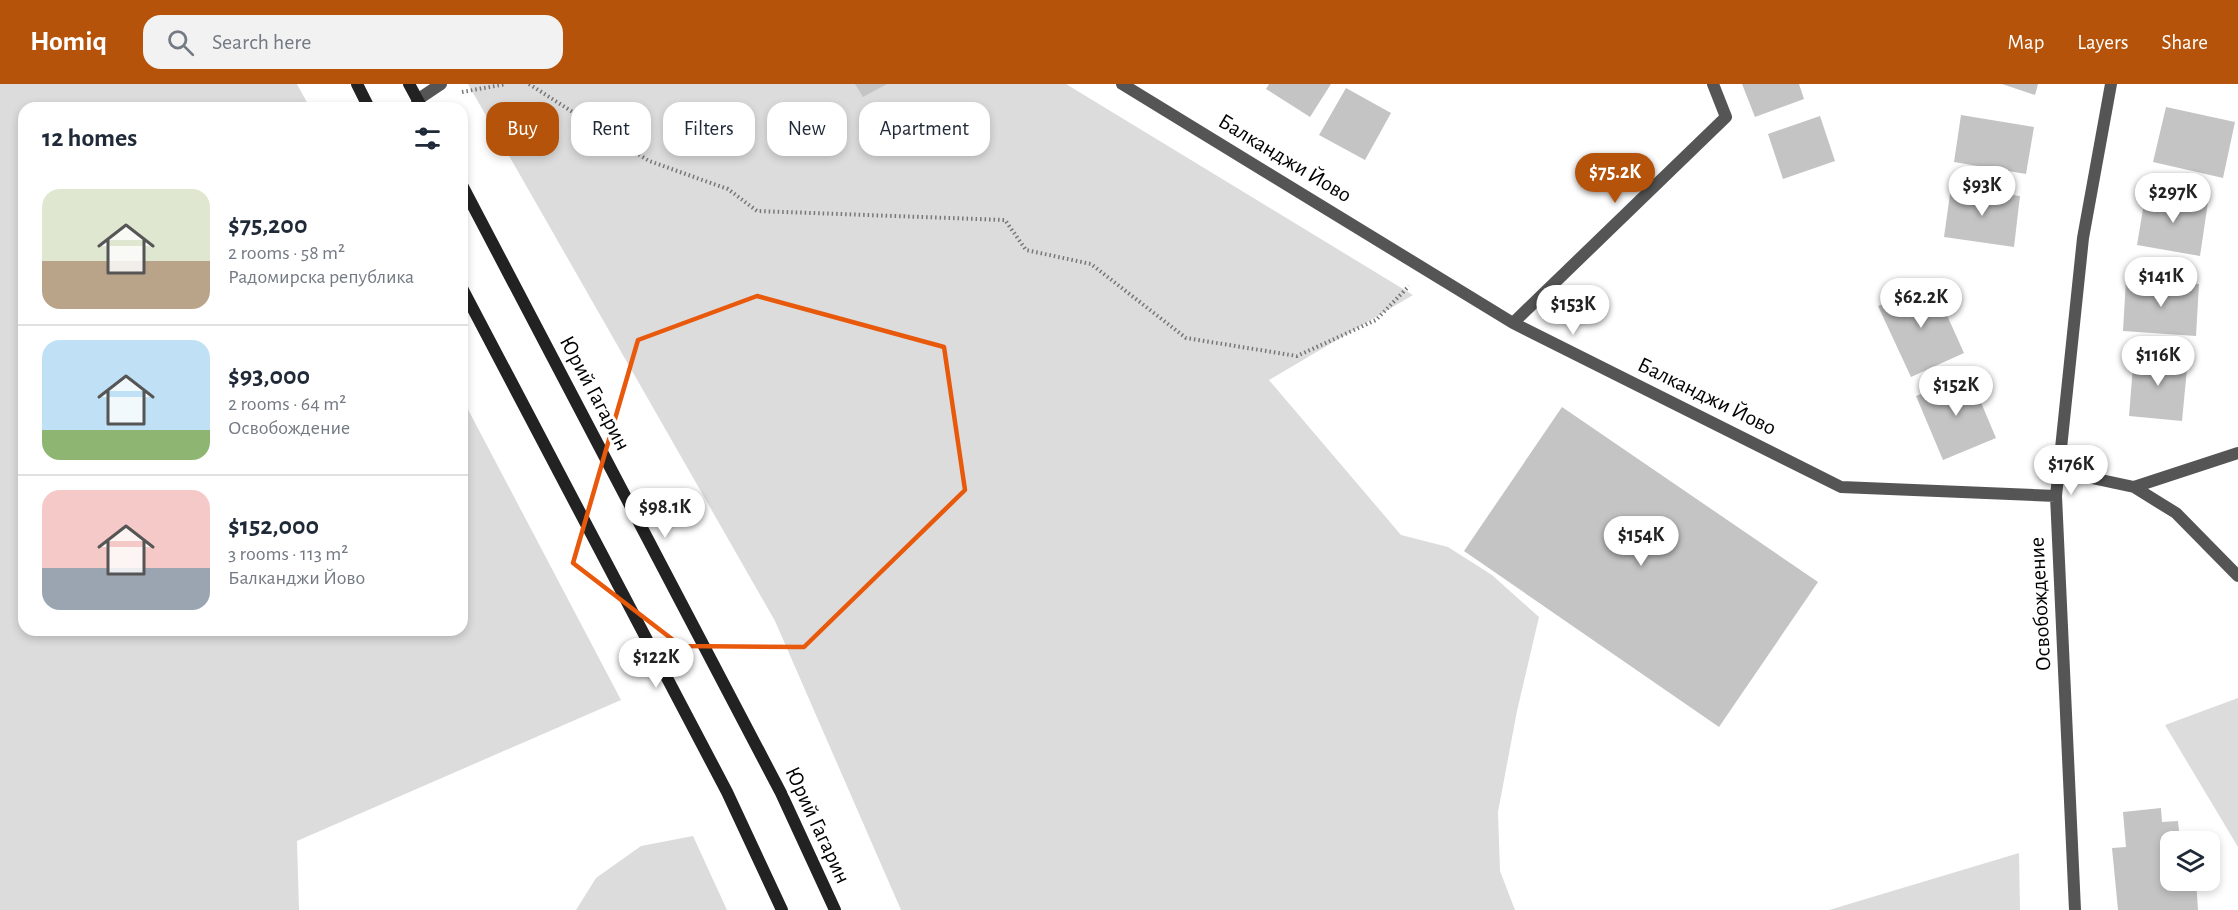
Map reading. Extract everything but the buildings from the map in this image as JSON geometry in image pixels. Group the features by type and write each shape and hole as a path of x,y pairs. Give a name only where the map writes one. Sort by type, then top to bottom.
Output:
{"street":[{"path":"357,84 366,102"},
{"path":"409,84 419,102"},
{"path":"422,102 441,84"},
{"name":"Балканджи Йово","path":"1122,84 1513,323 1841,487 2056,496"},
{"path":"1513,323 1726,117 1713,84"},
{"name":"Освобождение","path":"2075,910 2056,496 2083,238 2111,84"},
{"name":"Юрий Гагарин","path":"468,196 781,793 835,910"},
{"path":"468,300 585,526 727,792 782,910"},
{"path":"2134,487 2238,453"},
{"path":"2059,471 2134,487 2176,513 2238,576"}],"path":[{"path":"529,84 648,161 728,189 757,211 1005,220 1026,250 1092,264 1186,338 1297,356 1376,320 1427,269"}],"highlighted area":[{"path":"757,296 944,347 965,490 804,647 681,646 573,563 638,340"}],"shaded area":[{"path":"0,84 297,84 307,102 18,102 18,636 468,636 468,409 621,700 297,841 299,910 0,910"},
{"path":"468,84 1066,84 1413,295 1269,380 1401,535 1448,547 1492,575 1539,617 1517,711 1498,812 1500,871 1515,910 901,910 775,621 509,156 559,156 559,102 486,102 486,115"},
{"path":"2238,698 2238,847 2165,725"},
{"path":"693,836 727,910 576,910 596,878 641,846"},
{"path":"2019,853 2020,910 1829,910"}]}
